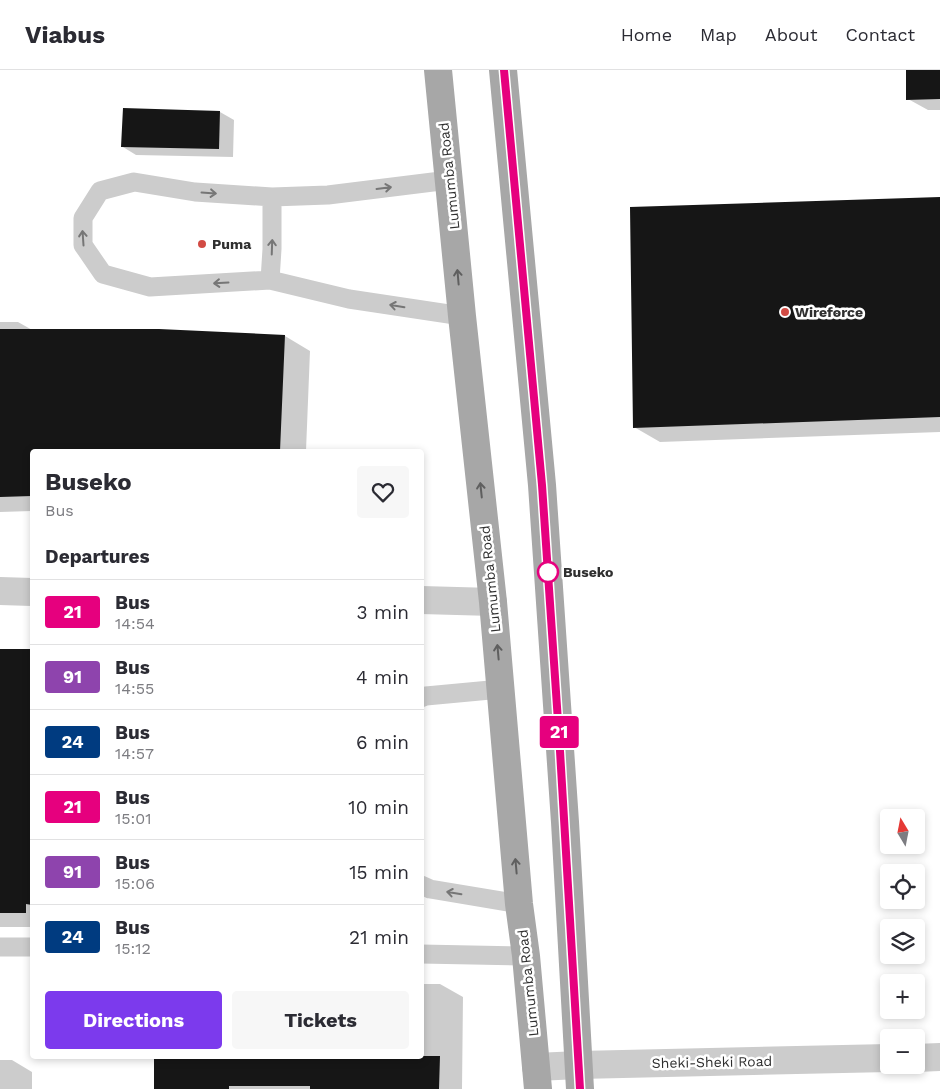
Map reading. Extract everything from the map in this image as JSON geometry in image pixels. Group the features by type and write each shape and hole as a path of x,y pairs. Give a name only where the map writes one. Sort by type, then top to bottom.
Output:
{"main road":[{"name":"Lumumba Road","path":"438,70 493,602 537,1078"},
{"path":"504,70 542,485 558,708 579,1077"}],"street":[{"path":"0,591 30,592"},
{"path":"424,600 493,602"},
{"path":"925,1058 940,1057"},
{"name":"Sheki-Sheki Road","path":"537,1078 880,1059"}],"lane":[{"path":"449,180 328,195 272,197 195,192 134,182 100,191 83,218 83,245 103,274 150,287 270,280 349,299 462,316"},
{"path":"270,280 272,197"},
{"path":"424,697 501,689"},
{"path":"424,886 430,889 520,904"},
{"path":"0,947 30,947"},
{"path":"424,954 526,956"}],"building":[{"path":"906,70 940,70 940,99 906,100"},
{"path":"123,108 220,111 219,149 121,147"},
{"name":"Wireforce","path":"940,197 940,417 633,428 630,207"},
{"path":"0,329 159,329 285,335 280,449 30,449 30,496 0,497"},
{"path":"0,649 30,649 30,905 26,904 26,913 0,913"},
{"path":"424,1056 440,1056 439,1089 310,1089 310,1086 229,1086 229,1089 154,1089 154,1059 424,1059"}],"bus line":[{"name":"21","path":"504,70 542,485 580,1089"}],"place":[{"name":"Puma","path":"202,244"},
{"name":"Wireforce","path":"785,312"},
{"name":"Buseko","path":"548,572"}]}
